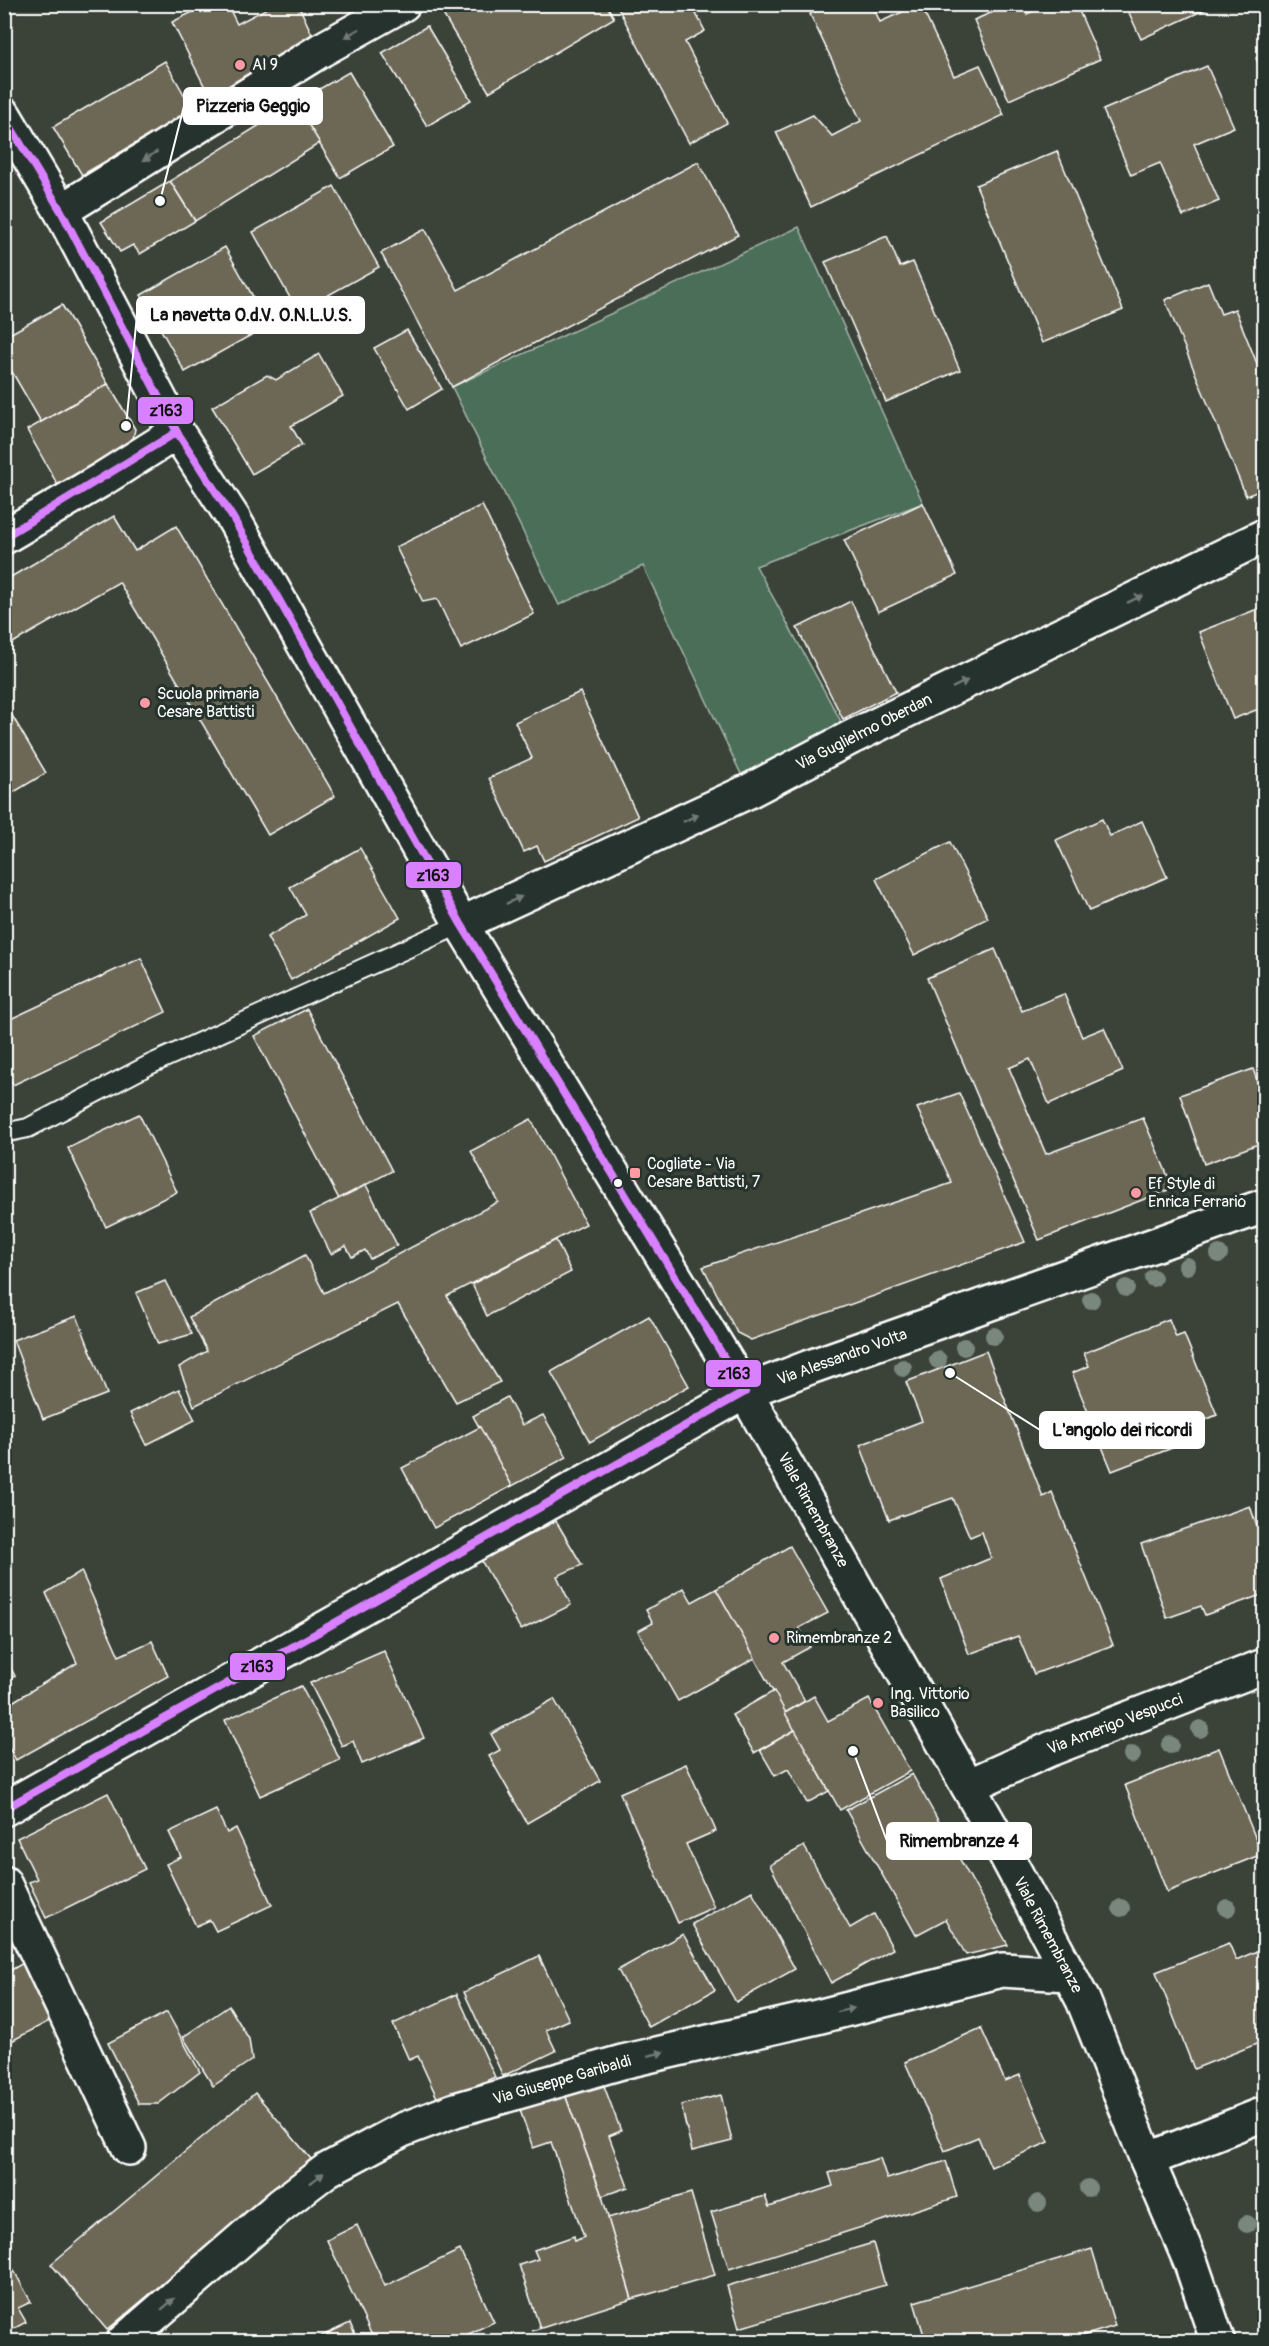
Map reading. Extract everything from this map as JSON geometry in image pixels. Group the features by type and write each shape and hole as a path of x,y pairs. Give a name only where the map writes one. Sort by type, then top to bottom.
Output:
{"street":[{"path":"61,211 321,50 403,4"},
{"name":"Viale Rimembranze","path":"4,115 61,211 177,432 232,519 461,924 745,1392 968,1786 1083,2000 1191,2263 1218,2342"},
{"path":"4,537 177,432"},
{"name":"Via Guglielmo Oberdan","path":"461,924 749,791 850,738 1264,536"},
{"name":"Via Alessandro Volta","path":"4,1809 745,1392 1264,1206"},
{"name":"Via Amerigo Vespucci","path":"968,1786 1050,1749 1264,1666"},
{"path":"4,1883 129,2148"},
{"name":"Via Giuseppe Garibaldi","path":"123,2342 281,2205 327,2170 402,2130 455,2110 622,2062 817,2017 1002,1970 1068,1974"},
{"path":"1147,2160 1264,2114"}],"lane":[{"path":"4,1133 28,1128 149,1065 461,924"}],"green space":[{"path":"799,227 923,503 756,566 850,738 749,791 643,566 559,605 452,387"}],"building":[{"path":"209,4 227,4 237,24 275,4 298,4 316,43 213,103 172,22"},
{"path":"452,4 606,4 614,18 489,92 441,11"},
{"path":"616,4 691,4 705,31 685,42 727,123 689,143"},
{"path":"830,4 872,4 880,22 920,4 954,76 980,65 1004,115 811,207 776,132 813,115 832,136 861,121 810,14"},
{"path":"990,4 1023,4 1027,14 1049,4 1076,4 1100,59 1009,100 974,20 993,12"},
{"path":"1125,4 1217,4 1141,39"},
{"path":"427,26 471,100 427,126 382,53"},
{"path":"1264,54 1264,77 1256,58"},
{"path":"165,61 193,110 82,175 53,127"},
{"path":"1207,66 1234,127 1194,144 1219,201 1183,216 1160,163 1131,175 1103,110"},
{"path":"349,72 393,147 340,178 295,103"},
{"path":"295,103 320,143 195,221 170,181"},
{"path":"1057,151 1123,310 1042,343 976,185"},
{"path":"698,162 738,235 452,387 381,253 425,229 458,290"},
{"path":"170,181 195,221 140,254 133,245 120,252 101,222"},
{"path":"334,186 379,267 298,312 253,232"},
{"path":"887,236 900,267 913,262 960,370 886,402 825,262"},
{"path":"225,247 269,325 185,372 141,295"},
{"path":"1208,282 1221,314 1235,309 1264,381 1264,489 1246,496 1165,300"},
{"path":"62,305 108,384 41,422 4,358 4,337"},
{"path":"407,330 442,389 409,409 374,348"},
{"path":"319,354 343,396 291,426 302,445 252,474 212,407 267,375 276,380"},
{"path":"108,384 135,429 131,449 60,489 27,430"},
{"path":"923,503 957,575 878,612 844,540"},
{"path":"482,505 534,614 461,649 437,599 423,602 396,547"},
{"path":"114,516 135,551 176,526 335,796 268,835 119,582 4,648 4,581"},
{"path":"851,601 896,692 843,719 797,628"},
{"path":"1260,608 1264,619 1264,707 1233,719 1199,632"},
{"path":"580,692 638,817 544,861 537,846 524,852 489,778 532,758 515,722"},
{"path":"4,702 46,773 4,798"},
{"path":"1102,819 1110,836 1142,821 1167,877 1089,911 1056,840"},
{"path":"950,842 988,918 914,955 876,879"},
{"path":"360,848 400,918 291,980 267,937 306,915 290,887"},
{"path":"995,949 1022,1011 1064,994 1082,1037 1104,1028 1123,1071 1049,1104 1030,1059 1009,1068 1046,1154 1143,1118 1173,1188 1039,1240 927,978"},
{"path":"141,958 166,1012 13,1085 4,1067 4,1022"},
{"path":"307,1009 392,1171 339,1199 254,1036"},
{"path":"1253,1069 1264,1100 1264,1142 1204,1164 1180,1095"},
{"path":"959,1093 1025,1242 751,1340 737,1333 703,1267 952,1183 917,1108"},
{"path":"139,1114 177,1192 106,1227 68,1148"},
{"path":"531,1119 586,1224 447,1296 500,1382 456,1402 398,1304 194,1406 179,1367 207,1351 189,1317 305,1255 324,1293 498,1202 471,1151"},
{"path":"366,1185 397,1245 370,1259 365,1250 352,1257 346,1246 331,1254 310,1213"},
{"path":"556,1240 571,1272 487,1316 472,1284"},
{"path":"165,1281 192,1334 158,1344 136,1293"},
{"path":"77,1316 107,1394 43,1419 13,1340"},
{"path":"649,1316 689,1386 590,1442 551,1372"},
{"path":"1169,1319 1176,1337 1184,1334 1217,1415 1167,1436 1172,1448 1112,1471 1072,1373 1089,1366 1084,1353"},
{"path":"986,1351 1043,1497 1052,1492 1113,1645 1034,1674 1018,1636 969,1654 941,1579 991,1558 982,1532 970,1537 953,1498 889,1520 860,1445 922,1421 906,1382"},
{"path":"179,1389 195,1420 146,1445 130,1413"},
{"path":"507,1397 522,1425 543,1415 567,1457 512,1486 473,1416"},
{"path":"4,1409 11,1429 4,1431"},
{"path":"480,1427 512,1486 434,1528 402,1468"},
{"path":"1250,1506 1264,1547 1264,1594 1205,1615 1201,1606 1167,1618 1141,1544"},
{"path":"556,1521 582,1565 557,1576 571,1605 521,1630 481,1560"},
{"name":"Rimembranze 2","path":"790,1546 828,1613 799,1628 810,1647 783,1662 805,1701 785,1713 716,1589"},
{"path":"81,1571 119,1656 152,1641 168,1676 16,1760 4,1739 4,1707 77,1663 46,1593"},
{"path":"684,1588 692,1602 716,1589 755,1658 678,1701 638,1631 653,1623 646,1610"},
{"path":"384,1651 424,1738 362,1764 353,1741 342,1746 310,1683"},
{"path":"4,1656 15,1676 4,1682"},
{"path":"301,1686 340,1760 260,1796 225,1720"},
{"path":"774,1691 795,1730 754,1753 732,1715"},
{"path":"814,1696 828,1721 869,1699 910,1771 840,1810 785,1713"},
{"path":"554,1699 600,1781 527,1823 489,1756 500,1750 491,1734"},
{"path":"795,1730 829,1791 807,1803 788,1769 775,1776 760,1750"},
{"path":"1219,1748 1262,1854 1167,1892 1125,1785"},
{"path":"686,1764 716,1831 686,1844 714,1907 678,1923 620,1793"},
{"path":"912,1774 1008,1945 966,1955 946,1919 916,1935 846,1810"},
{"path":"108,1793 145,1869 46,1918 29,1882 37,1879 17,1838"},
{"path":"216,1810 227,1833 236,1828 272,1905 216,1931 210,1920 196,1926 166,1864 181,1857 169,1832"},
{"path":"804,1846 850,1928 874,1914 893,1949 831,1983 770,1865"},
{"path":"752,1891 795,1969 736,2002 692,1924"},
{"path":"683,1934 715,1990 649,2027 618,1970"},
{"path":"1229,1943 1236,1960 1264,1948 1264,2041 1194,2069 1156,1972"},
{"path":"539,1956 569,2020 546,2030 556,2051 503,2076 464,1992"},
{"path":"25,1962 55,2018 4,2045 4,1974"},
{"path":"457,1994 495,2077 439,2102 418,2056 409,2060 393,2024"},
{"path":"229,2006 249,2039 252,2060 213,2086 183,2037"},
{"path":"167,2012 200,2072 158,2104 139,2104 108,2043"},
{"path":"981,2028 1005,2081 1020,2075 1049,2142 991,2167 978,2137 945,2151 905,2062"},
{"path":"601,2078 621,2131 609,2136 628,2187 602,2196 564,2092"},
{"path":"564,2092 602,2196 632,2299 532,2331 540,2328 519,2265 538,2259 534,2250 574,2236 575,2241 584,2237 551,2142 533,2148 519,2107"},
{"path":"255,2093 311,2159 107,2330 51,2264"},
{"path":"721,2095 732,2141 692,2151 681,2105"},
{"path":"880,2158 887,2179 946,2161 957,2197 729,2269 711,2212 765,2196 769,2207 833,2186 829,2173"},
{"path":"691,2193 715,2275 632,2299 608,2218"},
{"path":"357,2225 385,2286 460,2250 494,2322 452,2342 375,2342 327,2240"},
{"path":"873,2243 885,2285 739,2328 727,2286"},
{"path":"1092,2249 1115,2326 1064,2342 926,2342 914,2302"},
{"path":"4,2252 31,2302 18,2308 26,2322 4,2334"},
{"path":"350,2323 358,2342 309,2342"}],"transit line":[{"name":"z163","path":"4,116 61,211 177,432 233,518 461,924 745,1392 4,1809"},
{"name":"z163","path":"4,537 177,432"}],"place":[{"name":"Al 9","path":"240,65"},
{"name":"Pizzeria Geggio","path":"160,201"},
{"name":"La navetta O.d.V. O.N.L.U.S.","path":"126,426"},
{"name":"Scuola primaria Cesare Battisti","path":"145,703"},
{"name":"Cogliate - Via Cesare Battisti, 7","path":"635,1173"},
{"name":"Ef Style di Enrica Ferrario","path":"1136,1193"},
{"name":"L'angolo dei ricordi","path":"950,1373"},
{"name":"Rimembranze 2","path":"774,1638"},
{"name":"Ing. Vittorio Basilico","path":"878,1703"},
{"name":"Rimembranze 4","path":"853,1751"}]}
